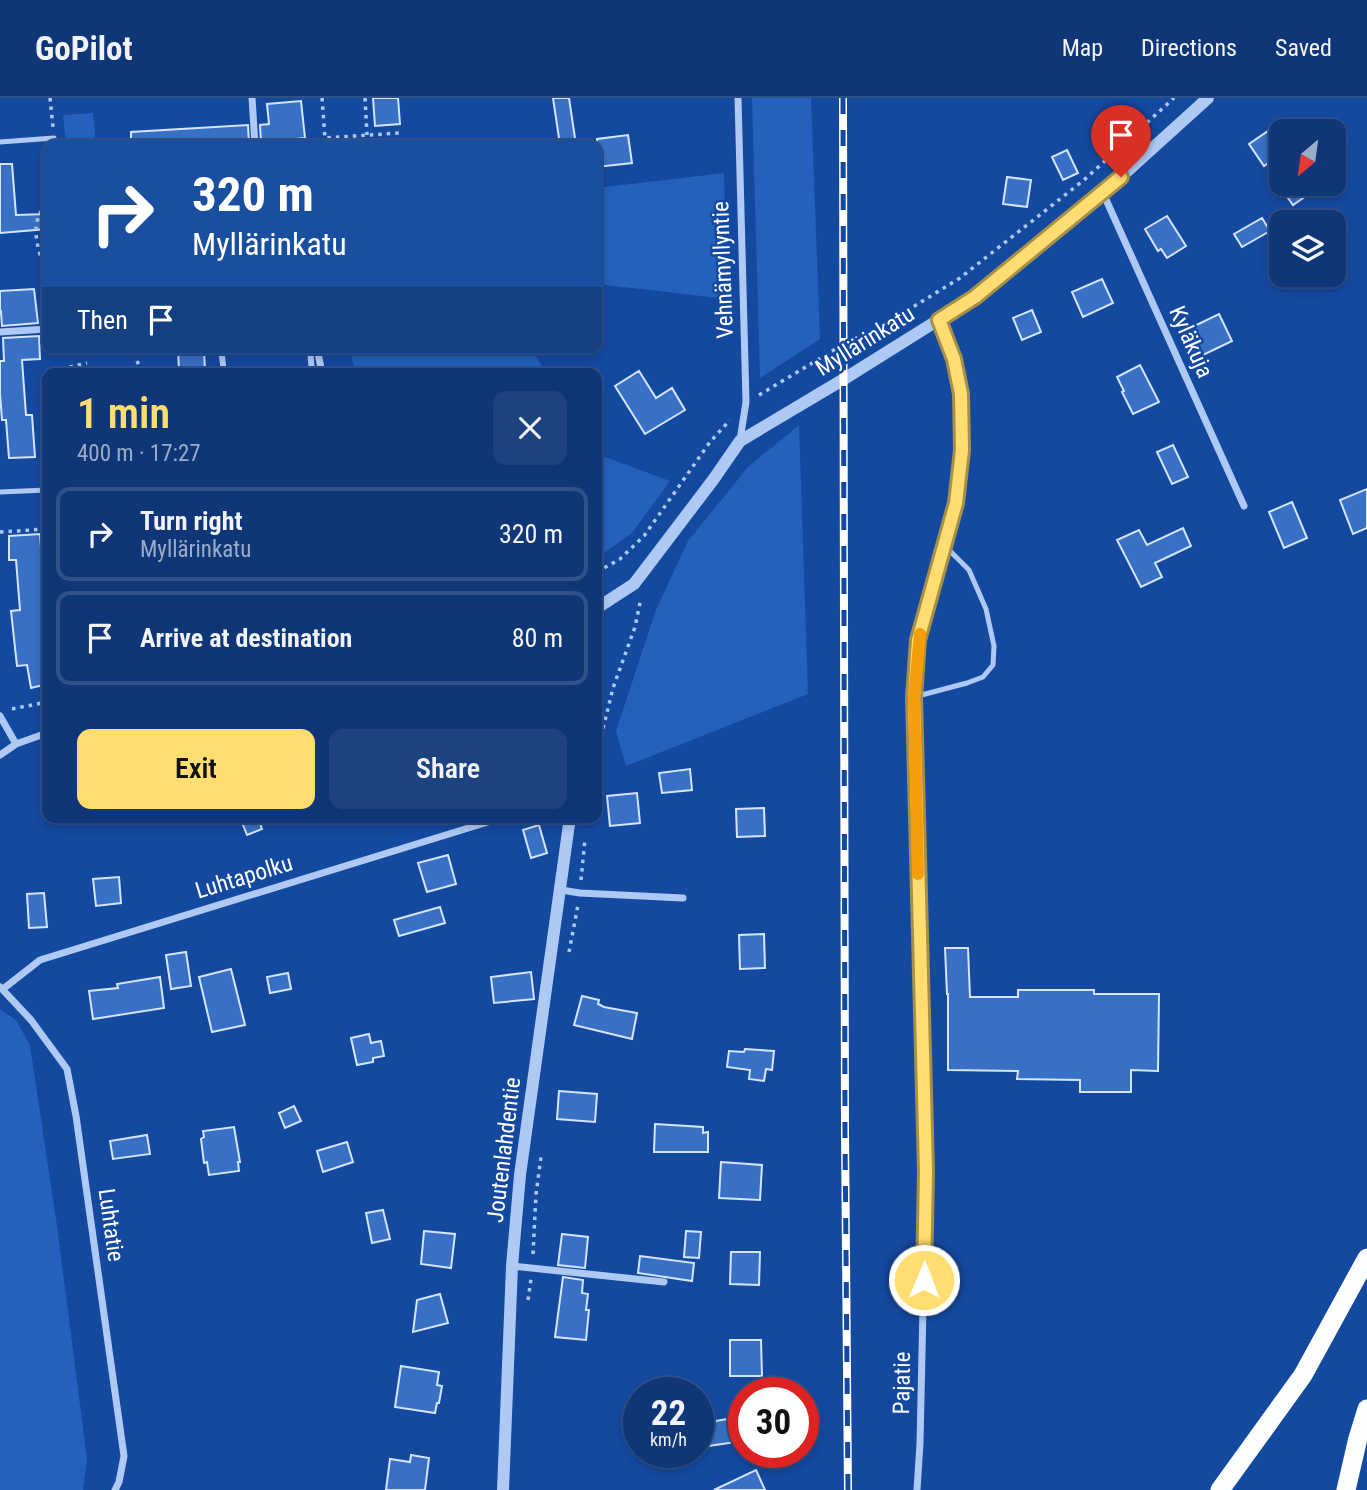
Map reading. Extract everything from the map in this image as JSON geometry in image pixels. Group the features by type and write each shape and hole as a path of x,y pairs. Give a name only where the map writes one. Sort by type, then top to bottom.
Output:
{"highway":[{"path":"1220,1490 1303,1375 1367,1258"},
{"path":"1346,1490 1367,1409"}],"street":[{"path":"252,98 255,140"},
{"name":"Vehnämyllyntie","path":"738,98 746,402 740,440"},
{"name":"Myllärinkatu","path":"602,605 634,584 740,440 975,297 1103,193 1208,98"},
{"name":"Kyläkuja","path":"1103,193 1244,506"},
{"name":"Pajatie","path":"916,1490 920,1443 926,1172 914,697 918,640 956,503 962,450 961,394 954,359 939,320"},
{"path":"0,332 42,329"},
{"path":"0,716 16,744"},
{"path":"0,755 16,744 42,735"},
{"name":"Luhtapolku","path":"2,988 40,960 485,823"},
{"name":"Joutenlahdentie","path":"503,1490 512,1266 520,1174 569,823"},
{"path":"561,890 683,898"},
{"name":"Luhtatie","path":"2,988 31,1020 68,1069 124,1456 115,1490"},
{"path":"512,1266 664,1282"}],"lane":[{"path":"0,142 54,138"},
{"path":"0,492 42,490"},
{"path":"914,697 967,684 983,677 993,664 994,646 986,609 969,569 944,545"}],"path":[{"path":"50,98 54,138"},
{"path":"322,98 325,138 399,133"},
{"path":"365,98 367,135"},
{"path":"602,569 620,559 644,536 710,442 746,402 844,344 882,326 960,278 1084,180 1174,98"},
{"path":"42,211 36,230 42,262"},
{"path":"137,361 140,368"},
{"path":"66,368 87,363"},
{"path":"0,532 42,529"},
{"path":"602,733 613,688 642,599 620,559"},
{"path":"8,710 42,703"},
{"path":"568,961 580,892 586,829"},
{"path":"527,1310 541,1153"}],"shaded area":[{"path":"752,98 811,98 820,339 760,378"},
{"path":"93,113 96,140 66,140 63,115"},
{"path":"724,173 727,299 602,285 602,187"},
{"path":"351,354 534,354 543,368 354,368"},
{"path":"799,425 808,694 626,766 616,731 656,610 688,541 748,467"},
{"path":"602,456 670,481 632,533 602,554"},
{"path":"0,1009 16,1020 30,1045 87,1459 83,1490 0,1490"}],"building":[{"path":"373,98 398,98 400,124 375,126"},
{"path":"553,98 569,98 575,140 559,140"},
{"path":"301,101 305,138 261,140 260,125 269,124 267,104"},
{"path":"248,125 249,140 131,140 131,132"},
{"path":"1269,130 1269,162 1264,166 1249,144"},
{"path":"628,135 632,163 602,166 602,140 597,139"},
{"path":"1067,150 1078,173 1063,180 1052,157"},
{"path":"0,164 12,164 16,215 42,214 42,229 0,233"},
{"path":"1007,177 1031,180 1027,207 1003,204"},
{"path":"1287,196 1306,196 1293,205"},
{"path":"1167,216 1186,246 1167,258 1161,249 1158,251 1145,229"},
{"path":"1262,218 1269,229 1242,247 1234,234"},
{"path":"1102,279 1113,303 1083,317 1072,292"},
{"path":"34,289 38,323 2,326 0,291"},
{"path":"1032,310 1041,332 1022,340 1013,318"},
{"path":"1219,314 1232,341 1197,358 1184,331"},
{"path":"39,336 40,359 22,360 26,415 32,415 35,457 9,458 6,420 2,420 0,394 0,361 4,361 3,338"},
{"path":"178,354 204,354 205,368 179,368"},
{"path":"1140,365 1159,402 1133,414 1117,377"},
{"path":"639,371 656,398 672,388 685,410 645,434 615,386"},
{"path":"1173,445 1188,477 1172,484 1157,452"},
{"path":"1367,489 1367,528 1353,534 1340,500"},
{"path":"1292,502 1307,538 1284,548 1269,512"},
{"path":"1183,528 1191,546 1155,563 1162,577 1141,587 1117,540 1139,530 1147,545"},
{"path":"40,534 42,685 31,688 27,665 17,666 11,611 20,610 16,560 9,560 9,536"},
{"path":"690,769 692,790 662,793 659,773"},
{"path":"637,793 640,823 610,826 607,796"},
{"path":"764,808 765,836 737,837 736,809"},
{"path":"242,823 260,823 262,829 247,835"},
{"path":"539,825 547,853 531,858 523,830"},
{"path":"448,855 456,884 427,892 418,863"},
{"path":"119,877 121,903 96,906 93,879"},
{"path":"44,893 47,927 29,928 27,894"},
{"path":"440,907 445,923 399,936 394,920"},
{"path":"764,934 765,968 740,969 739,935"},
{"path":"945,948 968,948 970,997 1018,997 1018,990 1094,990 1094,994 1159,994 1158,1071 1131,1070 1131,1092 1080,1092 1080,1080 1017,1079 1018,1071 948,1070"},
{"path":"186,952 191,986 171,989 166,955"},
{"path":"231,969 245,1025 212,1032 199,977"},
{"path":"531,972 534,999 494,1003 491,977"},
{"path":"288,973 291,989 270,993 267,977"},
{"path":"160,977 164,1008 93,1019 89,991 118,988 117,984"},
{"path":"582,996 599,1000 598,1004 604,1007 637,1013 632,1039 574,1025"},
{"path":"369,1034 371,1043 381,1041 384,1056 373,1058 373,1062 357,1065 351,1038"},
{"path":"745,1049 774,1051 772,1070 766,1069 764,1081 749,1079 750,1070 727,1067 729,1051 744,1052"},
{"path":"559,1091 597,1094 595,1122 557,1119"},
{"path":"294,1106 301,1121 285,1128 279,1113"},
{"path":"655,1124 703,1127 703,1133 708,1132 708,1152 654,1152"},
{"path":"234,1127 239,1171 209,1175 207,1162 204,1163 201,1139 204,1137 203,1131"},
{"path":"147,1135 150,1154 113,1159 110,1141"},
{"path":"347,1142 353,1162 323,1172 317,1151"},
{"path":"721,1162 762,1165 760,1200 719,1198"},
{"path":"383,1210 390,1239 372,1243 366,1213"},
{"path":"424,1231 455,1234 451,1268 421,1264"},
{"path":"686,1231 701,1232 699,1258 684,1257"},
{"path":"562,1234 588,1237 585,1268 558,1265"},
{"path":"731,1252 760,1252 759,1285 730,1284"},
{"path":"640,1256 694,1263 692,1281 638,1273"},
{"path":"563,1277 583,1280 582,1293 588,1294 586,1310 589,1310 586,1340 555,1337"},
{"path":"440,1294 448,1323 413,1332 417,1300"},
{"path":"730,1340 761,1340 762,1376 730,1376"},
{"path":"401,1366 439,1372 437,1385 442,1386 435,1413 395,1407"},
{"path":"728,1419 728,1443 714,1445 714,1421"},
{"path":"411,1455 429,1458 425,1490 386,1490 390,1459 410,1462"},
{"path":"756,1470 765,1490 714,1490"}],"railway":[{"path":"843,98 848,1490"}],"slow traffic":[{"path":"918,874 914,697 920,634"}],"route":[{"path":"924,1280 926,1172 914,697 918,640 956,503 962,450 961,394 954,359 939,320 975,297 1121,177"}]}
